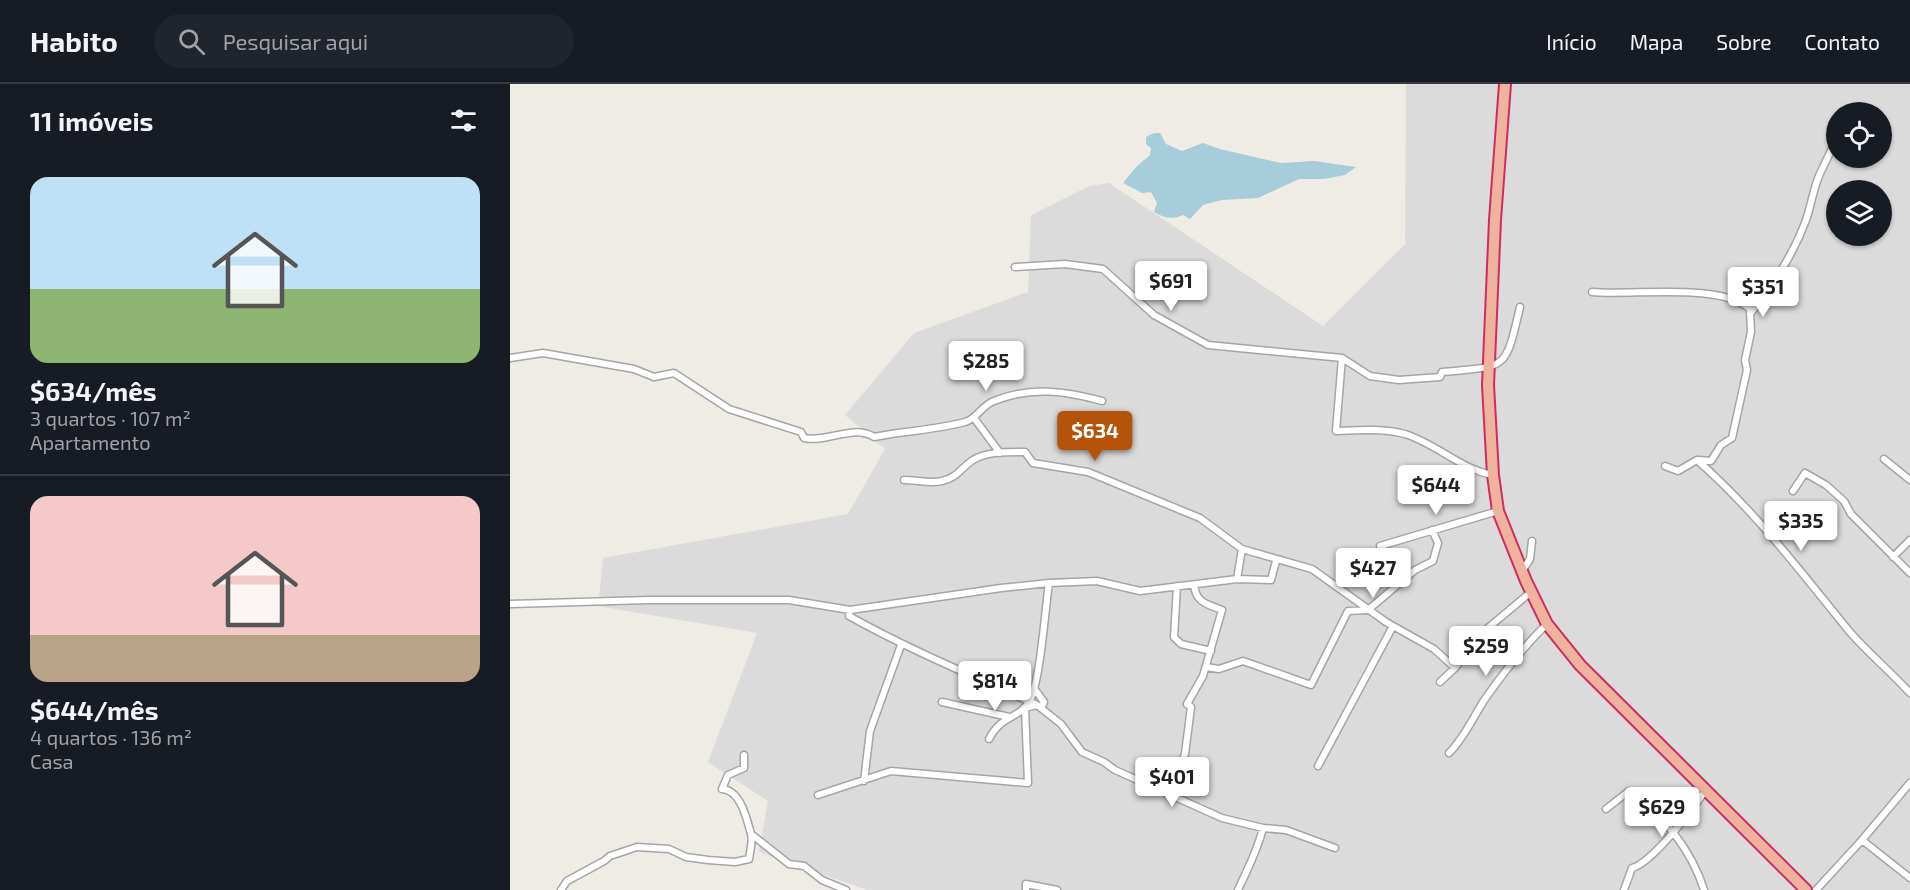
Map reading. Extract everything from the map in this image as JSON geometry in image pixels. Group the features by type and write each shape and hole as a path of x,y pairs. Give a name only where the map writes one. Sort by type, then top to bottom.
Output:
{"highway":[{"path":"1505,84 1495,220 1489,368 1493,475 1498,511 1522,572 1547,624 1580,665 1806,890"}],"street":[{"path":"1750,314 1761,304 1762,295 1777,279 1796,245 1826,161"},
{"path":"1015,267 1065,264 1103,269 1154,315 1208,345 1342,358 1370,376 1399,380 1440,377 1442,372 1489,368 1504,360 1511,345 1520,307"},
{"path":"1592,292 1614,294 1681,292 1721,297 1746,306 1750,314 1752,332 1745,360 1746,377 1732,438 1721,445 1711,461 1697,460 1678,471 1665,466"},
{"path":"510,358 543,353 634,369 654,377 674,373 729,409 801,432 804,438 812,440 853,432 867,433 874,437 905,430 937,428 974,418 994,401 1037,391 1064,391 1102,401"},
{"path":"1342,358 1336,431 1366,430 1406,435 1473,471 1493,475"},
{"path":"974,418 1000,453"},
{"path":"904,480 940,482 962,472 973,460 1000,453 1025,452 1033,464 1064,466 1098,476 1200,518 1242,549 1276,561 1312,569 1368,610 1434,649 1455,668"},
{"path":"1884,459 1910,480"},
{"path":"1697,460 1775,540 1863,646 1910,693"},
{"path":"1793,491 1805,473 1826,485 1844,501 1851,514 1910,573"},
{"path":"1380,546 1498,511"},
{"path":"1206,667 1219,669 1243,661 1311,685 1348,611 1368,610 1415,570 1433,561 1438,543 1432,530"},
{"path":"1893,557 1910,540"},
{"path":"1522,572 1530,559 1532,541"},
{"path":"1237,579 1242,549"},
{"path":"510,604 648,600 789,600 850,610 1049,583 1097,581 1140,591 1237,579 1271,580 1276,561"},
{"path":"1036,705 1049,583"},
{"path":"1170,793 1185,754 1191,707 1187,704 1206,667 1222,610 1201,602 1195,595 1194,585"},
{"path":"1177,586 1174,637 1181,644 1211,651"},
{"path":"1440,682 1455,668 1482,633 1531,592"},
{"path":"850,610 849,616 901,645 957,671 995,684 1036,705 1061,724 1082,752 1115,770 1222,818 1263,828 1286,830 1335,848"},
{"path":"1449,753 1462,739 1484,701 1520,650 1547,624"},
{"path":"1318,766 1393,626"},
{"path":"864,781 870,731 901,645"},
{"path":"989,739 996,725 1025,708 1044,702 1036,691"},
{"path":"942,702 1008,717"},
{"path":"818,795 891,771 1028,783 1025,708"},
{"path":"561,890 567,881 610,856 637,847 669,849 686,857 708,860 749,859 751,834 740,802 727,789 722,789 728,775 744,768 744,755"},
{"path":"1816,890 1909,787"},
{"path":"1606,809 1629,791 1673,832 1695,865 1704,890"},
{"path":"1624,890 1632,868 1642,866 1673,832 1705,791"},
{"path":"1238,890 1247,868 1255,859 1263,828"},
{"path":"751,834 789,864 804,866 822,880 846,890"},
{"path":"1862,840 1910,878"},
{"path":"1026,890 1026,884 1057,890"}],"shaded area":[{"path":"1406,84 1910,84 1910,890 867,890 759,852 768,801 708,762 757,633 598,606 603,558 848,514 885,449 845,415 914,333 1028,292 1031,215 1089,186 1109,183 1323,326 1405,244"}],"water":[{"path":"1160,133 1166,144 1182,151 1203,143 1281,163 1314,161 1356,167 1345,175 1324,179 1299,179 1258,198 1222,200 1203,205 1190,219 1183,215 1168,218 1154,212 1157,203 1151,192 1142,193 1123,183 1150,155 1151,148 1146,144 1146,137"}]}
